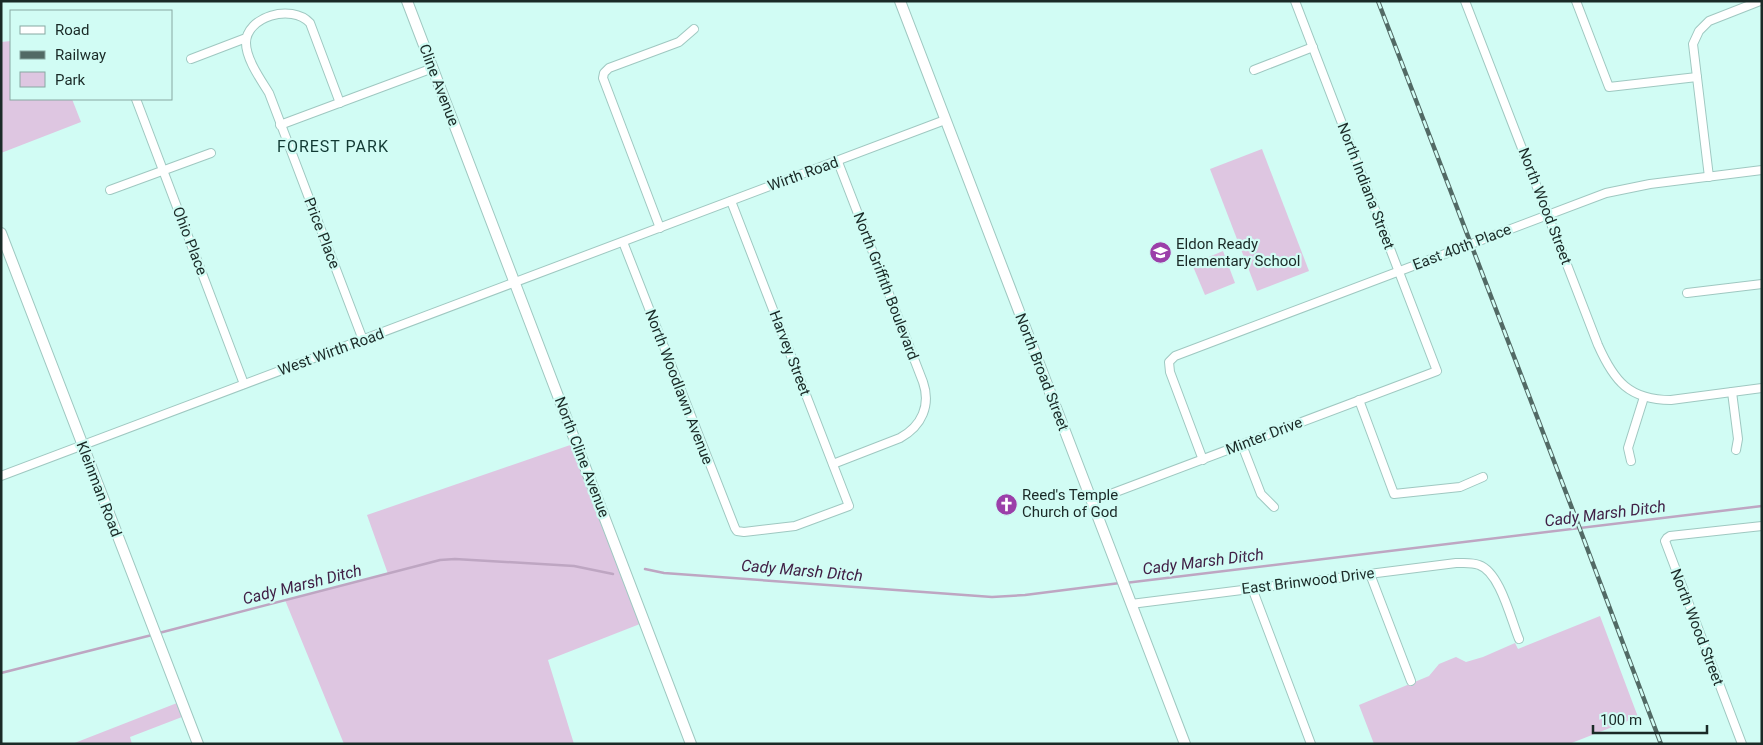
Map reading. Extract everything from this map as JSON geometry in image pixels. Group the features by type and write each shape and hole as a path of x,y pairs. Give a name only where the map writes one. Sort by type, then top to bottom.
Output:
{"street":[{"name":"Cline Avenue","path":"407,1 472,170"},
{"name":"North Broad Street","path":"900,1 1185,744"},
{"name":"North Indiana Street","path":"1295,1 1437,371"},
{"name":"North Wood Street","path":"1465,1 1598,345 1615,378 1624,386 1644,397"},
{"path":"1576,1 1609,87 1697,77"},
{"path":"1709,177 1694,44 1703,26 1718,17 1760,1"},
{"path":"191,59 246,38 251,30 268,16 287,12 304,17 310,23 340,103"},
{"path":"660,228 604,84 603,76 609,68 680,42 694,29"},
{"name":"Price Place","path":"246,38 246,46 255,71 268,93 363,340"},
{"path":"1254,70 1313,47"},
{"path":"280,125 433,68"},
{"name":"Ohio Place","path":"136,100 244,384"},
{"name":"Wirth Road","path":"660,228 945,120"},
{"path":"110,190 211,153"},
{"name":"North Griffith Boulevard","path":"833,464 909,434 924,412 926,398 923,382 838,162"},
{"name":"North Cline Avenue","path":"472,170 691,744"},
{"name":"East 40th Place","path":"1203,460 1170,372 1171,359 1178,354 1596,196 1622,189 1762,170"},
{"name":"Harvey Street","path":"731,201 849,506"},
{"name":"West Wirth Road","path":"1,476 660,228"},
{"name":"Kleinman Road","path":"1,234 198,744"},
{"name":"North Woodlawn Avenue","path":"623,242 729,515 737,530 744,532 795,526 849,506"},
{"path":"1687,293 1762,284"},
{"name":"Minter Drive","path":"1092,502 1437,371"},
{"path":"1631,461 1628,448 1644,397 1657,400 1671,400 1762,388"},
{"path":"1732,392 1738,439 1736,450"},
{"path":"1359,400 1394,494 1460,487 1483,477"},
{"path":"1242,445 1261,494 1274,507"},
{"name":"North Wood Street","path":"1742,744 1666,544 1666,539 1670,536 1762,526"},
{"name":"East Brinwood Drive","path":"1131,604 1456,563 1473,563 1485,568 1496,581 1518,639"},
{"path":"1370,574 1411,681"},
{"path":"1252,588 1311,744"}],"green space":[{"path":"10,41 10,100 72,100 81,122 1,153 1,42"},
{"path":"1262,149 1309,271 1257,291 1210,169"},
{"path":"1223,251 1235,283 1205,295 1192,264"},
{"path":"576,443 645,622 548,660 574,744 344,744 285,600 388,574 367,515"},
{"path":"1600,616 1638,717 1569,744 1374,744 1359,705 1429,676 1439,664 1456,657 1466,662 1515,643 1518,649"},
{"path":"177,703 182,717 130,737 132,744 72,744"}],"waterway":[{"name":"Cady Marsh Ditch","path":"1125,583 1762,506"},
{"name":"Cady Marsh Ditch","path":"159,633 440,560 455,559 574,566 613,574"},
{"name":"Cady Marsh Ditch","path":"645,569 664,573 992,597 1025,595 1120,583"},
{"name":"Cady Marsh Ditch","path":"1,673 152,635"}],"railway":[{"path":"1378,1 1661,744"}],"place":[{"name":"Eldon Ready Elementary School","path":"1160,253"},
{"name":"Reed's Temple Church of God","path":"1006,504"}],"district":[{"name":"FOREST PARK","path":"333,146"}]}
